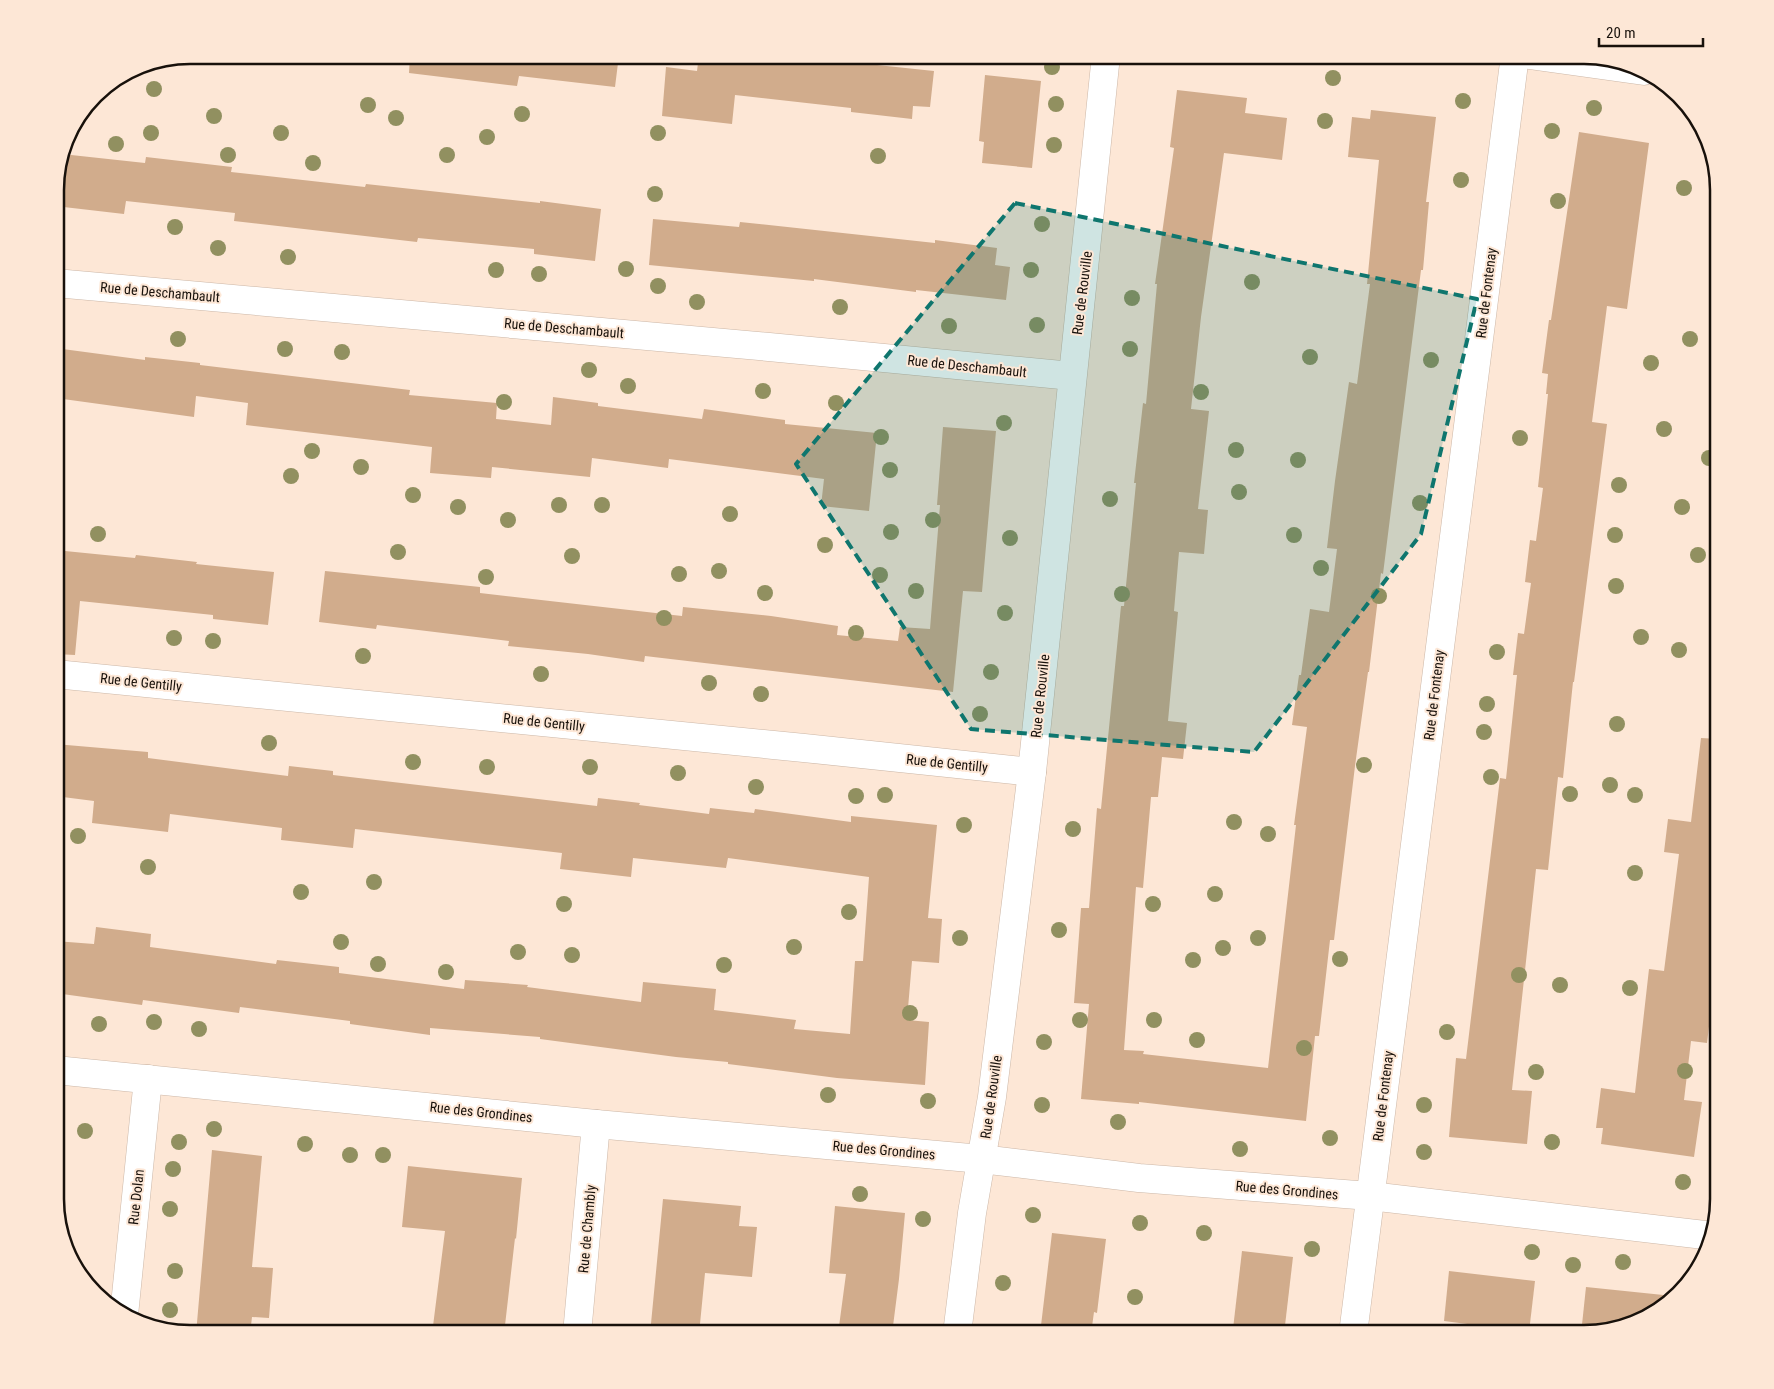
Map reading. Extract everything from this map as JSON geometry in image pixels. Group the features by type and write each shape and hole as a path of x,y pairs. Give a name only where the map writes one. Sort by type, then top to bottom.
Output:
{"street":[{"name":"Rue de Rouville","path":"958,1325 972,1213 992,1096 1032,772 1105,64"},
{"name":"Rue de Fontenay","path":"1354,1325 1514,64"},
{"name":"Rue de Deschambault","path":"64,284 1072,376"},
{"name":"Rue de Gentilly","path":"64,675 1032,772"},
{"name":"Rue des Grondines","path":"64,1071 596,1124 981,1159 1139,1178 1370,1196 1705,1235"},
{"name":"Rue Dolan","path":"125,1307 148,1079"},
{"name":"Rue de Chambly","path":"578,1325 596,1124"}],"highlighted area":[{"path":"1015,203 1477,299 1421,534 1254,752 971,729 796,464"}],"building":[{"path":"410,64 618,64 615,87 519,76 517,86 409,73"},
{"path":"698,64 868,64 934,71 930,107 913,106 912,119 851,112 851,108 735,95 732,124 662,116 666,67 697,71"},
{"path":"985,75 1041,81 1032,168 982,163 984,142 979,141"},
{"path":"1177,90 1247,98 1245,113 1287,118 1282,160 1224,153 1201,317 1191,409 1209,411 1198,509 1208,510 1204,554 1179,552 1174,611 1178,612 1168,721 1187,723 1183,759 1162,757 1158,797 1151,797 1143,888 1136,887 1124,1050 1144,1051 1143,1054 1268,1068 1296,825 1294,825 1307,727 1292,725 1310,609 1329,612 1337,549 1327,548 1335,481 1349,382 1357,384 1370,284 1367,284 1379,160 1348,157 1352,117 1370,119 1371,110 1436,117 1426,202 1429,202 1423,270 1421,270 1383,574 1381,573 1355,766 1334,940 1330,940 1319,1036 1315,1036 1306,1121 1139,1102 1139,1104 1081,1099 1089,1004 1074,1003 1081,908 1089,908 1097,808 1101,809 1121,606 1124,606 1136,483 1134,483 1143,403 1146,404 1157,284 1155,284 1174,148 1170,147"},
{"path":"1579,132 1649,143 1627,309 1607,306 1592,422 1607,424 1573,682 1563,778 1558,777 1548,870 1536,869 1512,1090 1532,1091 1527,1144 1449,1137 1456,1058 1466,1059 1500,778 1506,779 1517,675 1513,675 1518,633 1524,634 1531,583 1525,582 1530,540 1536,541 1543,488 1538,487 1548,394 1546,394 1548,374 1542,373"},
{"path":"69,155 145,163 146,157 232,167 231,172 365,187 366,184 540,203 540,201 601,209 595,261 534,254 534,249 418,238 417,242 234,221 235,213 126,201 124,214 64,207 64,182"},
{"path":"653,219 739,227 740,222 935,243 935,240 997,248 995,265 1010,267 1006,300 916,290 916,292 814,279 814,281 649,265"},
{"path":"64,349 145,360 145,357 200,363 200,365 410,390 409,395 497,403 496,419 551,425 553,397 598,403 598,406 702,419 704,409 785,420 785,424 877,433 869,511 821,506 824,479 669,459 668,468 592,458 590,477 492,467 491,478 430,473 432,447 246,425 248,403 196,396 194,417 64,399"},
{"path":"943,427 996,431 982,592 963,591 953,692 645,656 644,662 508,646 509,641 377,625 376,629 319,622 325,571 480,587 480,593 682,616 683,607 771,616 838,626 837,635 898,641 900,627 930,629 940,505 937,505"},
{"path":"64,551 135,558 136,555 197,562 196,564 274,572 268,625 213,619 213,615 80,601 75,655 64,654"},
{"path":"1701,738 1710,738 1710,1018 1707,1043 1691,1041 1684,1100 1702,1102 1694,1157 1601,1144 1603,1128 1596,1128 1601,1088 1635,1093 1649,969 1664,971 1679,854 1664,852 1668,819 1691,822"},
{"path":"64,745 148,752 148,758 288,776 289,766 333,771 333,775 597,806 598,798 709,814 710,808 754,813 755,809 851,822 851,816 937,825 928,918 942,919 939,963 912,961 907,1020 929,1022 925,1085 837,1078 728,1064 728,1062 540,1039 540,1037 430,1028 430,1035 350,1024 350,1021 240,1007 239,1013 143,1000 142,1005 64,994 64,942 94,944 96,927 151,934 150,947 276,964 277,960 339,967 339,973 464,989 465,980 528,985 527,987 641,1002 643,982 716,989 714,1010 796,1020 794,1029 850,1034 855,961 863,961 869,877 728,858 726,868 633,858 631,877 560,869 562,853 355,829 353,848 281,840 282,828 170,814 168,832 92,823 94,801 64,797"},
{"path":"212,1150 262,1156 252,1267 273,1268 269,1318 252,1317 251,1325 197,1325"},
{"path":"408,1166 522,1178 505,1325 433,1325 445,1231 402,1227"},
{"path":"663,1199 741,1206 739,1226 757,1227 752,1277 705,1273 700,1325 651,1325"},
{"path":"835,1206 905,1213 893,1325 839,1325 846,1274 829,1273"},
{"path":"1052,1233 1106,1239 1097,1313 1094,1312 1092,1325 1041,1325"},
{"path":"1242,1251 1293,1257 1285,1325 1233,1325"},
{"path":"1449,1271 1535,1281 1530,1325 1475,1325 1444,1321"},
{"path":"1586,1287 1665,1295 1654,1304 1625,1319 1609,1323 1582,1325"}]}
